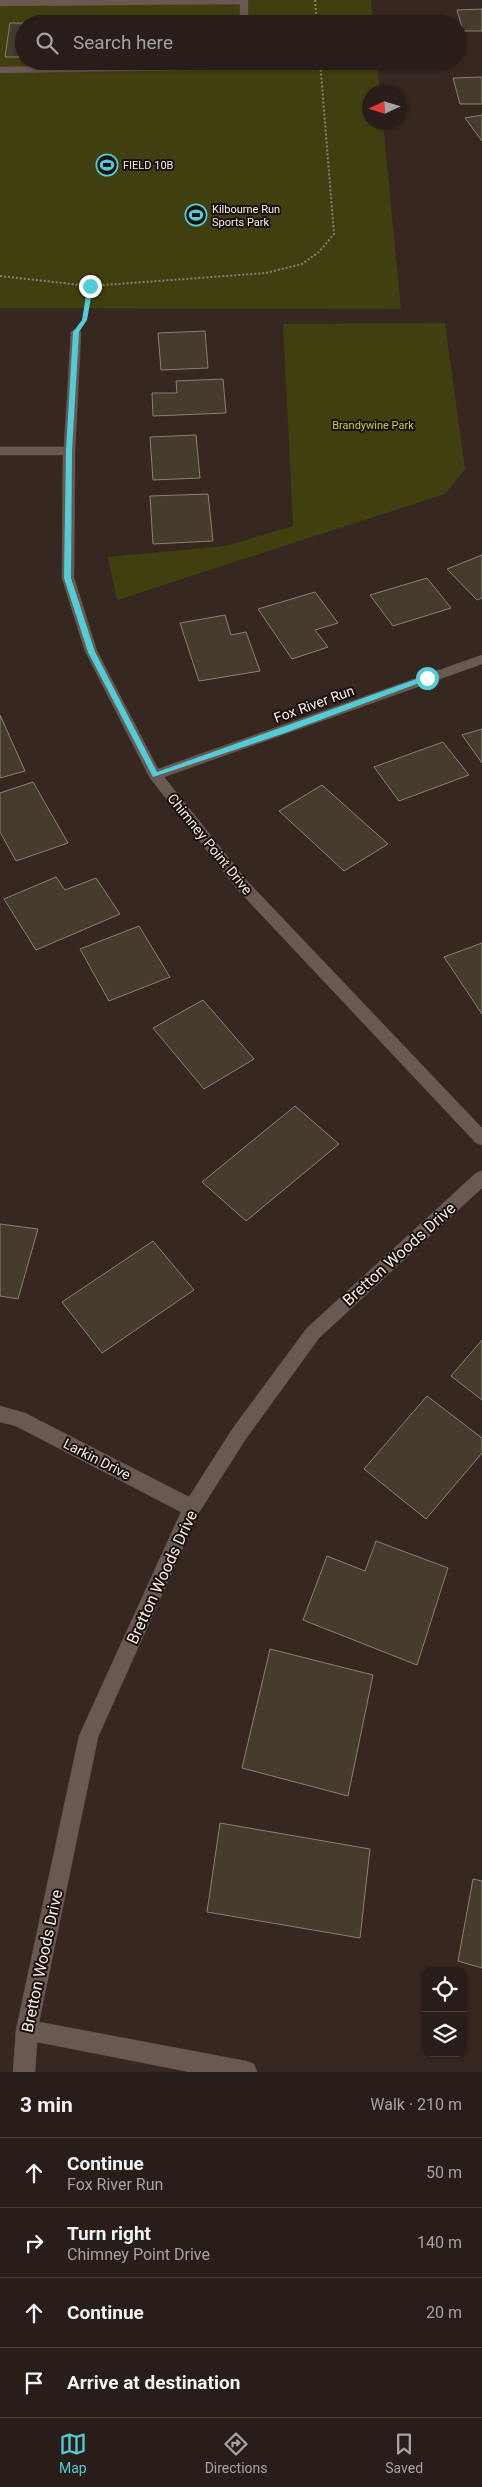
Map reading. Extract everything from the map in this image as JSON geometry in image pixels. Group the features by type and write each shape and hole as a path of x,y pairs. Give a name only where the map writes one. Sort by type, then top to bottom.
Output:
{"street":[{"path":"0,2 244,1 244,15"},
{"path":"0,70 15,70"},
{"name":"Chimney Point Drive","path":"76,332 69,450 68,578 92,652 155,775 243,886 482,1138"},
{"path":"0,451 69,450"},
{"name":"Fox River Run","path":"155,775 482,659"},
{"name":"Bretton Woods Drive","path":"24,2072 26,2030 89,1736 192,1508 239,1434 313,1333 482,1178"},
{"name":"Larkin Drive","path":"0,1414 19,1419 192,1508"},
{"path":"26,2030 246,2072"}],"path":[{"path":"315,0 316,15"},
{"path":"0,276 90,286 266,273 302,264 319,252 334,234 321,70"},
{"path":"76,332 85,320 90,286"}],"green space":[{"name":"Kilbourne Run Sports Park","path":"0,0 371,0 372,15 15,15 15,70 378,70 379,85 362,85 362,130 384,130 401,309 0,308"},
{"name":"Brandywine Park","path":"445,323 465,469 445,494 117,600 108,557 225,546 293,526 283,324"}],"building":[{"path":"482,9 482,31 467,31 467,15 458,15 457,10"},
{"path":"10,23 15,23 15,57 5,57"},
{"path":"482,77 482,104 460,104 453,78"},
{"path":"482,115 482,141 465,118"},
{"path":"205,331 208,368 161,370 158,333"},
{"path":"223,379 226,413 153,416 152,393 177,393 176,381"},
{"path":"196,435 200,478 153,480 150,437"},
{"path":"208,494 213,541 153,544 150,496"},
{"path":"482,555 482,598 477,600 447,569"},
{"path":"427,578 451,608 393,626 370,595"},
{"path":"315,592 338,623 315,630 328,647 292,659 258,609"},
{"path":"225,615 231,635 246,632 260,671 199,681 180,623"},
{"path":"0,715 25,771 0,778"},
{"path":"482,729 482,763 462,735"},
{"path":"443,742 469,775 399,801 374,767"},
{"path":"33,782 68,843 16,861 0,832 0,793"},
{"path":"322,785 388,844 344,871 279,811"},
{"path":"56,877 65,890 96,878 120,914 36,950 4,899"},
{"path":"139,926 170,977 109,1001 80,949"},
{"path":"482,943 482,1014 444,957"},
{"path":"203,1000 254,1059 204,1089 153,1028"},
{"path":"295,1106 339,1144 246,1221 202,1182"},
{"path":"0,1224 38,1229 18,1299 0,1296"},
{"path":"153,1241 194,1290 102,1353 62,1302"},
{"path":"482,1340 482,1400 451,1376"},
{"path":"427,1396 482,1438 482,1453 426,1519 364,1469"},
{"path":"376,1541 448,1568 417,1665 303,1620 327,1556 365,1571"},
{"path":"270,1649 373,1675 348,1796 242,1768"},
{"path":"220,1823 370,1849 360,1938 207,1912"},
{"path":"473,1879 482,1881 482,1968 458,1961"}],"place":[{"name":"FIELD 10B","path":"107,165"},
{"name":"Kilbourne Run Sports Park","path":"196,215"}],"route":[{"path":"90,286 85,320 76,332 69,450 68,578 92,652 155,775 279,733 427,678"}]}
